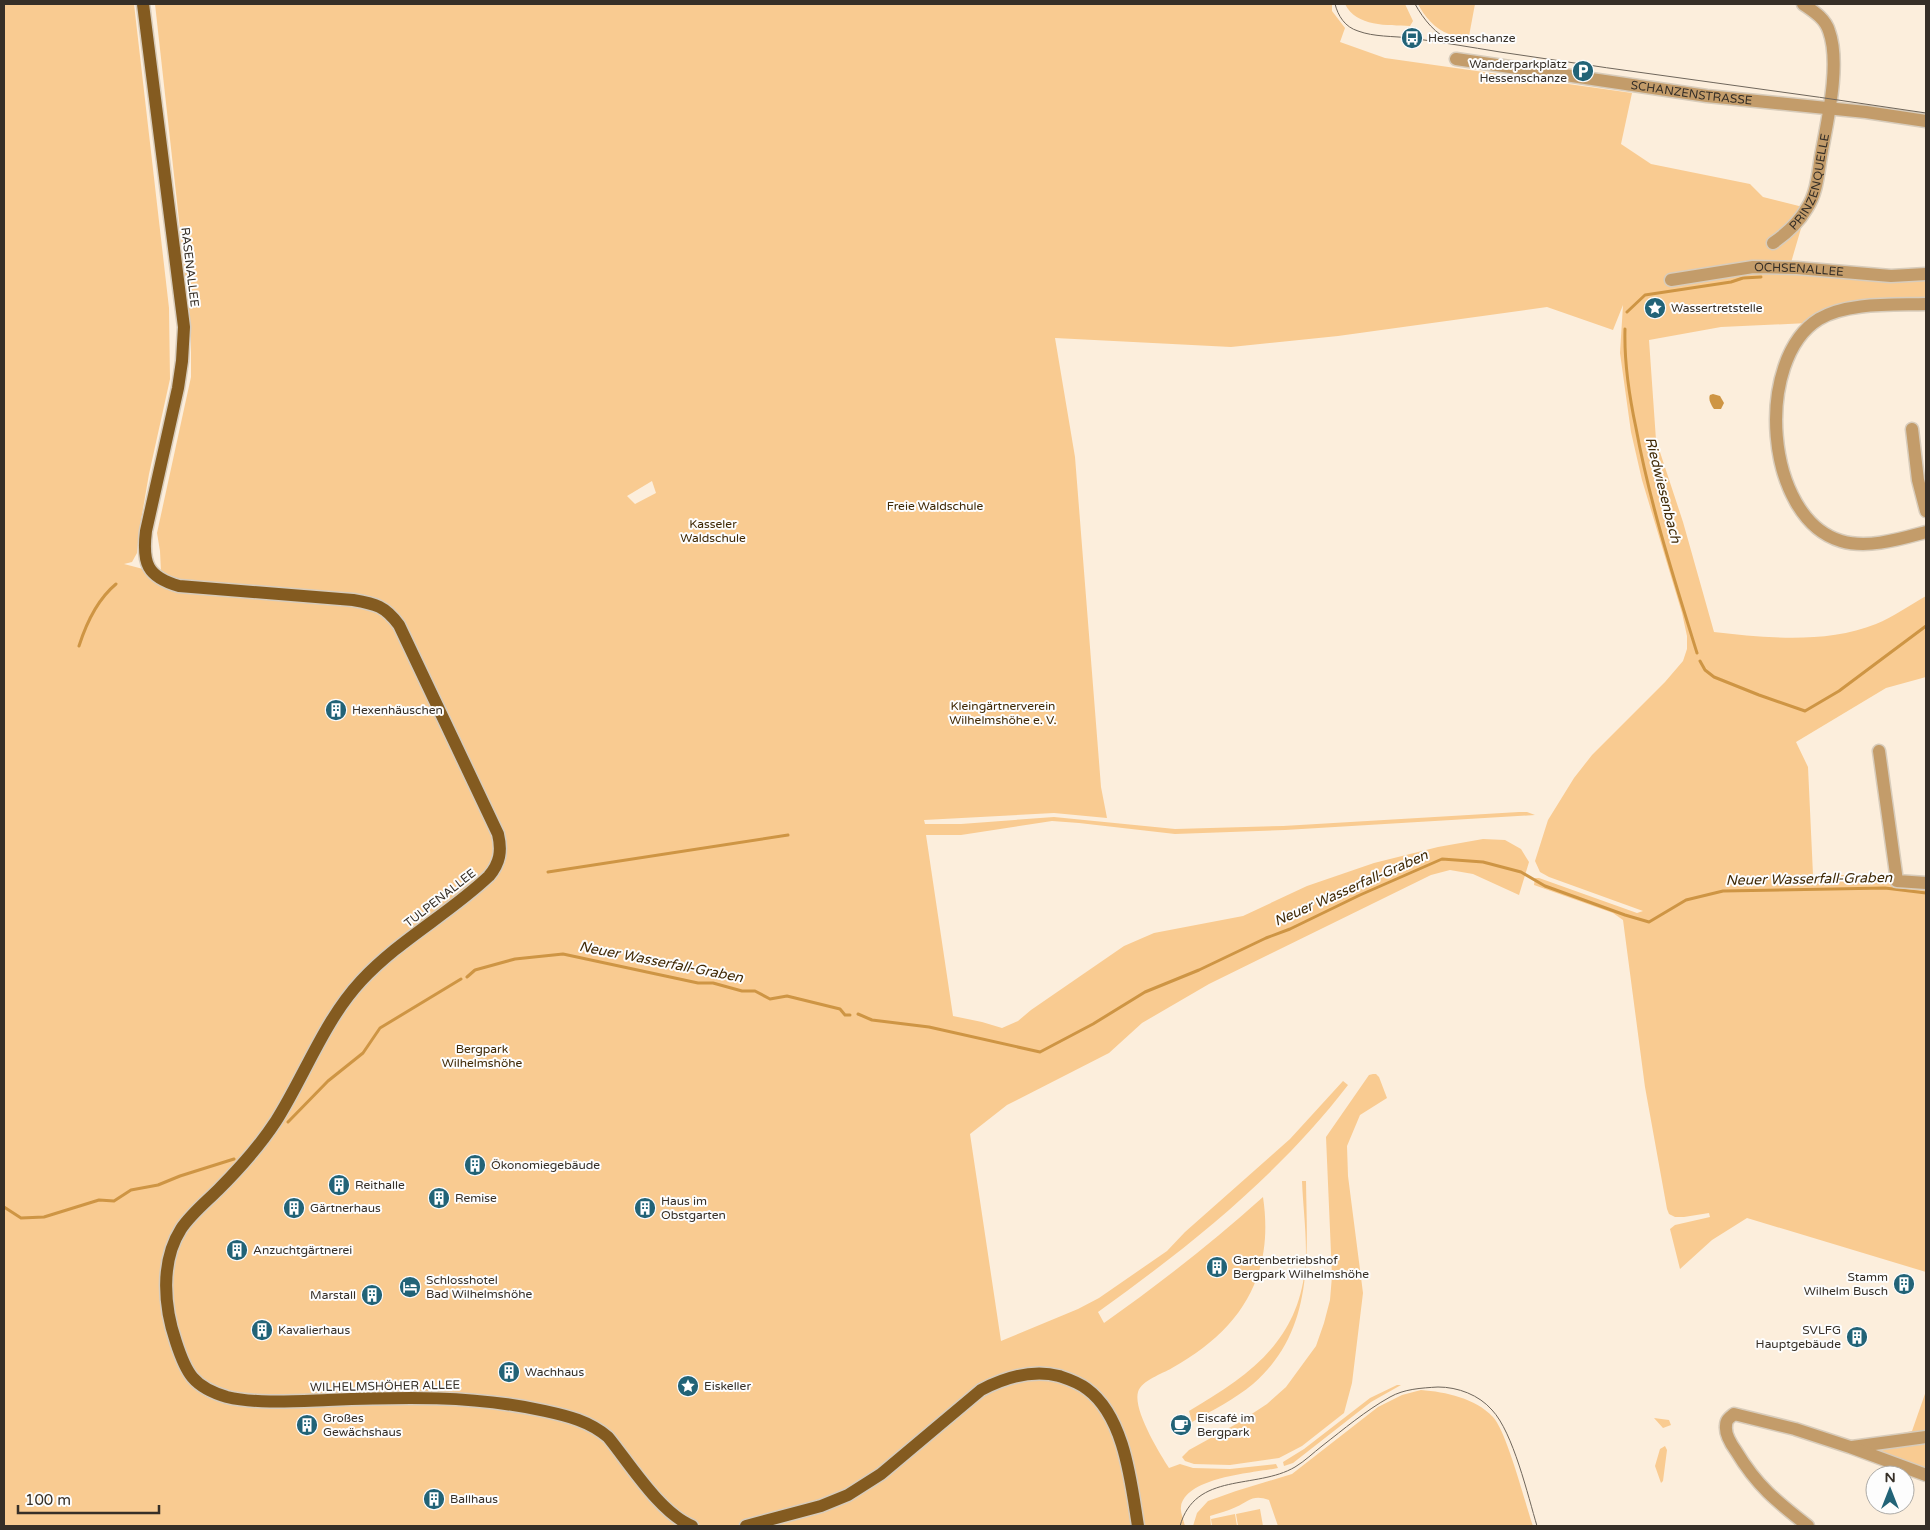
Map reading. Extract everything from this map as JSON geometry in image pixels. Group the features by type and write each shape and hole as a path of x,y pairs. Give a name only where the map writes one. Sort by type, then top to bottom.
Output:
{"main road":[{"name":"RASENALLEE","path":"143,4 184,327 178,388 146,531"},
{"name":"TULPENALLEE","path":"146,531 144,544 146,560 152,572 165,582 194,589 353,600 383,608 399,625 498,834 500,844 499,860 489,876 385,958 360,982 337,1012 265,1137 244,1164 188,1220 177,1236 168,1265 166,1291 167,1308 172,1330 181,1356 189,1375 196,1382 226,1396 241,1399"},
{"path":"746,1526 821,1506 848,1495 881,1474 981,1390 997,1381 1014,1376 1042,1374 1071,1380 1086,1388 1104,1408 1118,1434 1124,1451 1138,1526"},
{"name":"WILHELMSHÖHER ALLEE","path":"241,1399 308,1401 380,1398 457,1398 506,1404 567,1416 590,1424 608,1437 662,1504 674,1516 692,1526"}],"street":[{"name":"PRINZENQUELLE","path":"1773,244 1798,220 1808,207 1814,194 1830,109 1833,60 1829,30 1821,18 1803,4"},
{"name":"SCHANZENSTRASSE","path":"1456,59 1707,96 1926,121"},
{"name":"OCHSENALLEE","path":"1671,280 1753,267 1797,268 1890,276 1926,274"},
{"path":"1926,304 1842,309 1829,314 1809,326 1795,341 1786,363 1778,393 1776,422 1778,452 1792,496 1804,515 1819,531 1840,541 1854,544 1869,544 1893,540 1926,532"},
{"path":"1912,429 1918,480 1926,511"},
{"path":"1879,751 1897,881 1926,883"},
{"path":"1808,1526 1777,1502 1748,1471 1731,1443 1725,1428 1727,1420 1734,1414 1743,1415 1850,1447 1926,1475"},
{"path":"1850,1447 1926,1438"}],"green space":[{"path":"4,4 134,4 169,308 170,379 149,474 137,553 132,562 124,564 166,575 161,572 157,533 191,377 191,328 155,4 1332,4 1332,11 1345,28 1340,42 1385,58 1632,93 1621,144 1651,164 1750,184 1763,197 1807,208 1790,266 1926,277 1926,301 1866,304 1808,323 1721,327 1649,340 1656,440 1683,522 1714,632 1796,638 1837,635 1876,624 1926,596 1926,677 1886,688 1796,742 1808,767 1813,875 1892,875 1926,888 1926,1272 1747,1218 1712,1240 1680,1269 1670,1229 1675,1225 1710,1217 1709,1213 1675,1217 1669,1214 1667,1209 1645,1087 1623,920 1613,913 1534,885 1535,878 1539,878 1637,913 1643,911 1549,877 1540,872 1535,861 1548,820 1574,778 1592,755 1665,682 1683,661 1687,649 1687,636 1682,613 1642,480 1631,432 1620,353 1623,305 1613,330 1547,307 1338,336 1231,347 1055,338 1075,457 1101,787 1107,818 1054,813 924,820 925,824 961,824 1054,817 1175,829 1283,826 1519,812 1535,815 1285,830 1175,834 1052,821 961,835 926,835 953,1016 1002,1028 1018,1021 1124,946 1154,933 1243,916 1307,886 1374,863 1438,847 1483,839 1505,840 1521,849 1529,862 1519,895 1473,874 1450,870 1431,875 1209,984 1142,1023 1109,1053 1007,1105 970,1134 1001,1341 1078,1309 1099,1298 1167,1251 1185,1232 1290,1139 1343,1081 1348,1085 1293,1149 1232,1208 1098,1312 1104,1323 1185,1263 1263,1197 1265,1226 1263,1252 1257,1276 1248,1298 1234,1318 1217,1336 1196,1353 1144,1384 1138,1392 1137,1400 1148,1431 1169,1468 1180,1464 1193,1468 1230,1469 1276,1464 1278,1468 1222,1478 1194,1489 1185,1497 1181,1507 1185,1526 4,1526","holes":["652,481 656,493 635,504 627,496"]},
{"path":"1345,4 1405,4 1413,21 1410,26 1365,21 1350,12"},
{"name":"Hessenschanze","path":"1418,4 1475,4 1469,36 1444,32 1427,18"},
{"path":"1373,1074 1379,1077 1387,1098 1360,1115 1347,1146 1348,1176 1363,1293 1352,1383 1344,1413 1302,1446 1279,1458 1230,1465 1194,1464 1185,1461 1182,1457 1189,1450 1238,1423 1267,1404 1286,1387 1316,1346 1330,1300 1332,1276 1326,1137 1369,1075"},
{"path":"1302,1181 1306,1181 1307,1236 1306,1264 1297,1316 1288,1340 1273,1363 1253,1384 1192,1422 1189,1411 1250,1370 1266,1355 1292,1317 1300,1295 1306,1259"},
{"path":"1397,1385 1401,1385 1371,1402 1293,1463 1284,1466 1283,1462 1304,1449 1370,1398"},
{"path":"1421,1390 1460,1397 1478,1405 1493,1417 1510,1452 1533,1526 1278,1526 1269,1500 1255,1498 1210,1516 1211,1526 1193,1526 1197,1513 1208,1501 1292,1474 1378,1407 1402,1395"},
{"path":"1926,1391 1926,1433 1863,1442 1912,1431"},
{"path":"1654,1418 1669,1420 1671,1425 1663,1428"},
{"path":"1926,1442 1926,1469 1915,1465 1873,1452"},
{"path":"1665,1446 1667,1450 1663,1481 1661,1483 1655,1466 1660,1449"},
{"path":"1260,1509 1263,1526 1238,1526 1236,1514"},
{"path":"1235,1514 1237,1526 1212,1526 1211,1519"}],"shaded area":[{"path":"1713,394 1720,396 1724,403 1721,409 1714,409 1712,406 1709,397"}],"waterway":[{"name":"Riedwiesenbach","path":"1627,312 1645,295 1731,282 1743,278 1761,277"},
{"name":"Riedwiesenbach","path":"1625,329 1625,354 1631,403 1648,485 1697,653"},
{"path":"79,646 93,612 116,584"},
{"name":"Riedwiesenbach","path":"1700,661 1705,670 1714,677 1805,711 1839,691 1926,626"},
{"path":"548,872 788,835"},
{"name":"Neuer Wasserfall-Graben","path":"858,1014 872,1020 929,1027 1040,1052 1093,1024 1145,992 1199,970 1442,859 1483,862 1521,872 1545,886 1649,922 1686,900 1723,891 1885,888 1926,893"},
{"name":"Neuer Wasserfall-Graben","path":"467,977 475,970 515,959 563,954 698,983 713,983 742,991 755,991 770,999 787,996 840,1009 845,1015 850,1015"},
{"name":"Neuer Wasserfall-Graben","path":"288,1122 328,1081 363,1053 380,1028 461,979"},
{"path":"4,1207 21,1218 44,1217 99,1200 114,1201 131,1190 158,1185 234,1159"}],"tram line":[{"path":"1335,4 1340,17 1346,24 1364,33 1410,38 1926,113"},
{"path":"1415,4 1431,26 1453,42"},
{"path":"1180,1526 1188,1509 1199,1497 1213,1489 1279,1474 1295,1467 1355,1420 1395,1394 1419,1388 1438,1387 1453,1388 1474,1396 1487,1405 1500,1420 1519,1465 1537,1526"}],"place":[{"name":"Hessenschanze","path":"1412,38"},
{"name":"Wanderparkplatz Hessenschanze","path":"1583,71"},
{"name":"Wassertretstelle","path":"1655,308"},
{"name":"Hexenhäuschen","path":"336,710"},
{"name":"Ökonomiegebäude","path":"475,1165"},
{"name":"Reithalle","path":"339,1185"},
{"name":"Remise","path":"439,1198"},
{"name":"Gärtnerhaus","path":"294,1208"},
{"name":"Haus im Obstgarten","path":"645,1208"},
{"name":"Anzuchtgärtnerei","path":"237,1250"},
{"name":"Gartenbetriebshof Bergpark Wilhelmshöhe","path":"1217,1267"},
{"name":"Stamm Wilhelm Busch","path":"1904,1284"},
{"name":"Schlosshotel Bad Wilhelmshöhe","path":"410,1287"},
{"name":"Marstall","path":"372,1295"},
{"name":"Kavalierhaus","path":"262,1330"},
{"name":"SVLFG Hauptgebäude","path":"1857,1337"},
{"name":"Wachhaus","path":"509,1372"},
{"name":"Eiskeller","path":"688,1386"},
{"name":"Großes Gewächshaus","path":"307,1425"},
{"name":"Eiscafé im Bergpark","path":"1181,1425"},
{"name":"Ballhaus","path":"434,1499"}],"park label":[{"name":"Freie Waldschule","path":"935,506"},
{"name":"Kasseler Waldschule","path":"713,531"},
{"name":"Kleingärtnerverein Wilhelmshöhe e. V.","path":"1003,713"},
{"name":"Bergpark Wilhelmshöhe","path":"482,1056"}]}
